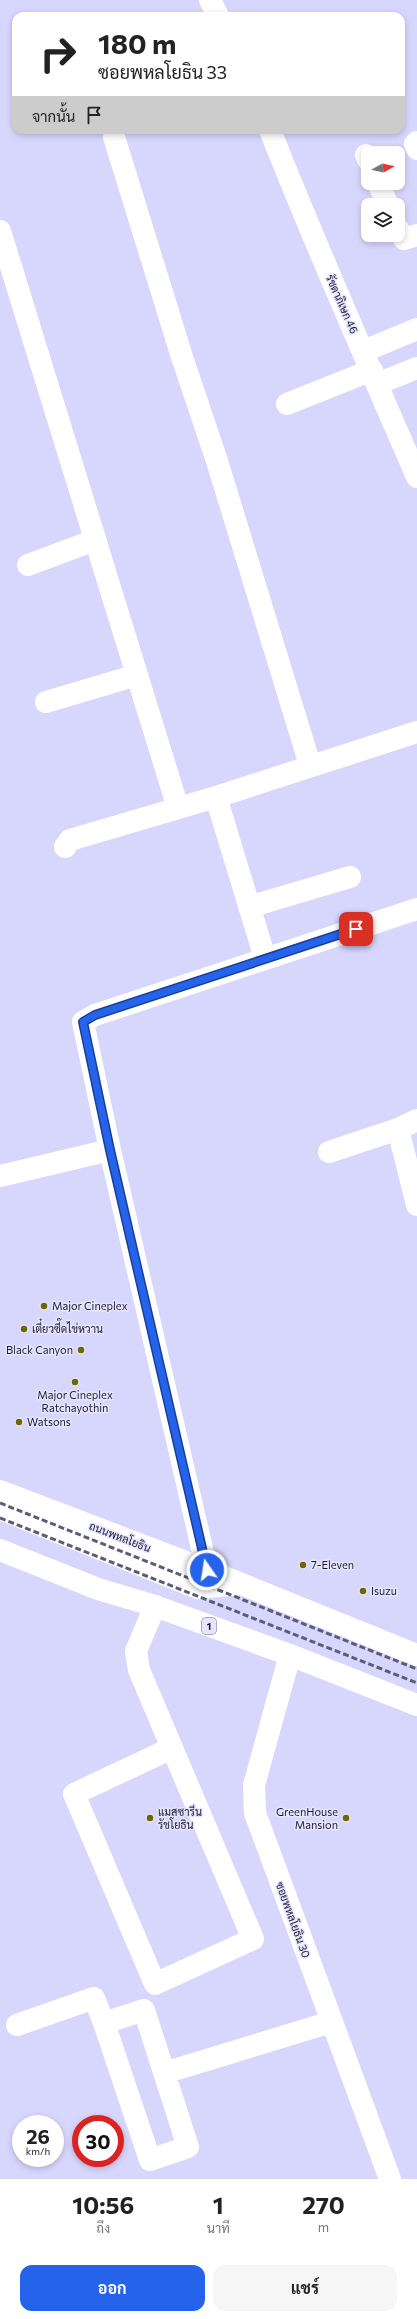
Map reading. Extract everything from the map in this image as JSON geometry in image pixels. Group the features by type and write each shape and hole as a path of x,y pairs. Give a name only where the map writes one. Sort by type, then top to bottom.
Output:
{"street":[{"path":"210,0 216,12"},
{"name":"รัชดาภิเษก 46","path":"272,134 311,235 371,368 417,477"},
{"path":"114,137 182,357 220,468 310,765"},
{"path":"417,142 415,144 417,149"},
{"path":"0,231 7,281 95,540 178,808"},
{"path":"405,239 417,235"},
{"path":"287,404 371,368 417,329"},
{"path":"371,368 417,368"},
{"path":"28,565 95,540"},
{"path":"46,702 137,675"},
{"path":"65,847 70,840 216,797 310,765 417,732"},
{"path":"216,797 265,958"},
{"path":"249,907 350,877"},
{"path":"207,1570 110,1150 83,1022 95,1015 417,909"},
{"path":"329,1152 398,1129 417,1120"},
{"path":"398,1129 417,1205"},
{"path":"0,1176 110,1150"},
{"name":"ถนนพหลโยธิน","path":"0,1490 207,1570 417,1655"},
{"name":"ถนนพหลโยธิน","path":"2,1510 198,1588 239,1583"},
{"path":"0,1535 168,1600 195,1620"},
{"name":"1","path":"0,1550 98,1589 195,1620 417,1704"},
{"path":"155,1606 136,1651 139,1670 253,1939 155,1984 74,1794 172,1748"},
{"name":"ซอยพหลโยธิน 30","path":"290,1655 254,1785 255,1813 390,2179"},
{"path":"17,2025 94,1998 104,2023 150,2160 188,2147 144,2010 104,2023"},
{"path":"164,2073 331,2022"}],"railway":[{"path":"0,1503 417,1669"},
{"path":"0,1518 417,1683"}],"place":[{"name":"Major Cineplex","path":"44,1306"},
{"name":"เตี๋ยวซี๊ดไข่หวาน","path":"24,1329"},
{"name":"Black Canyon","path":"81,1350"},
{"name":"Major Cineplex Ratchayothin","path":"75,1382"},
{"name":"Watsons","path":"19,1422"},
{"name":"7-Eleven","path":"303,1565"},
{"name":"Isuzu","path":"363,1591"},
{"name":"แมสซารีน รัชโยธิน","path":"150,1818"},
{"name":"GreenHouse Mansion","path":"346,1818"}],"route":[{"path":"207,1570 110,1150 83,1022 95,1015 356,929"}]}
